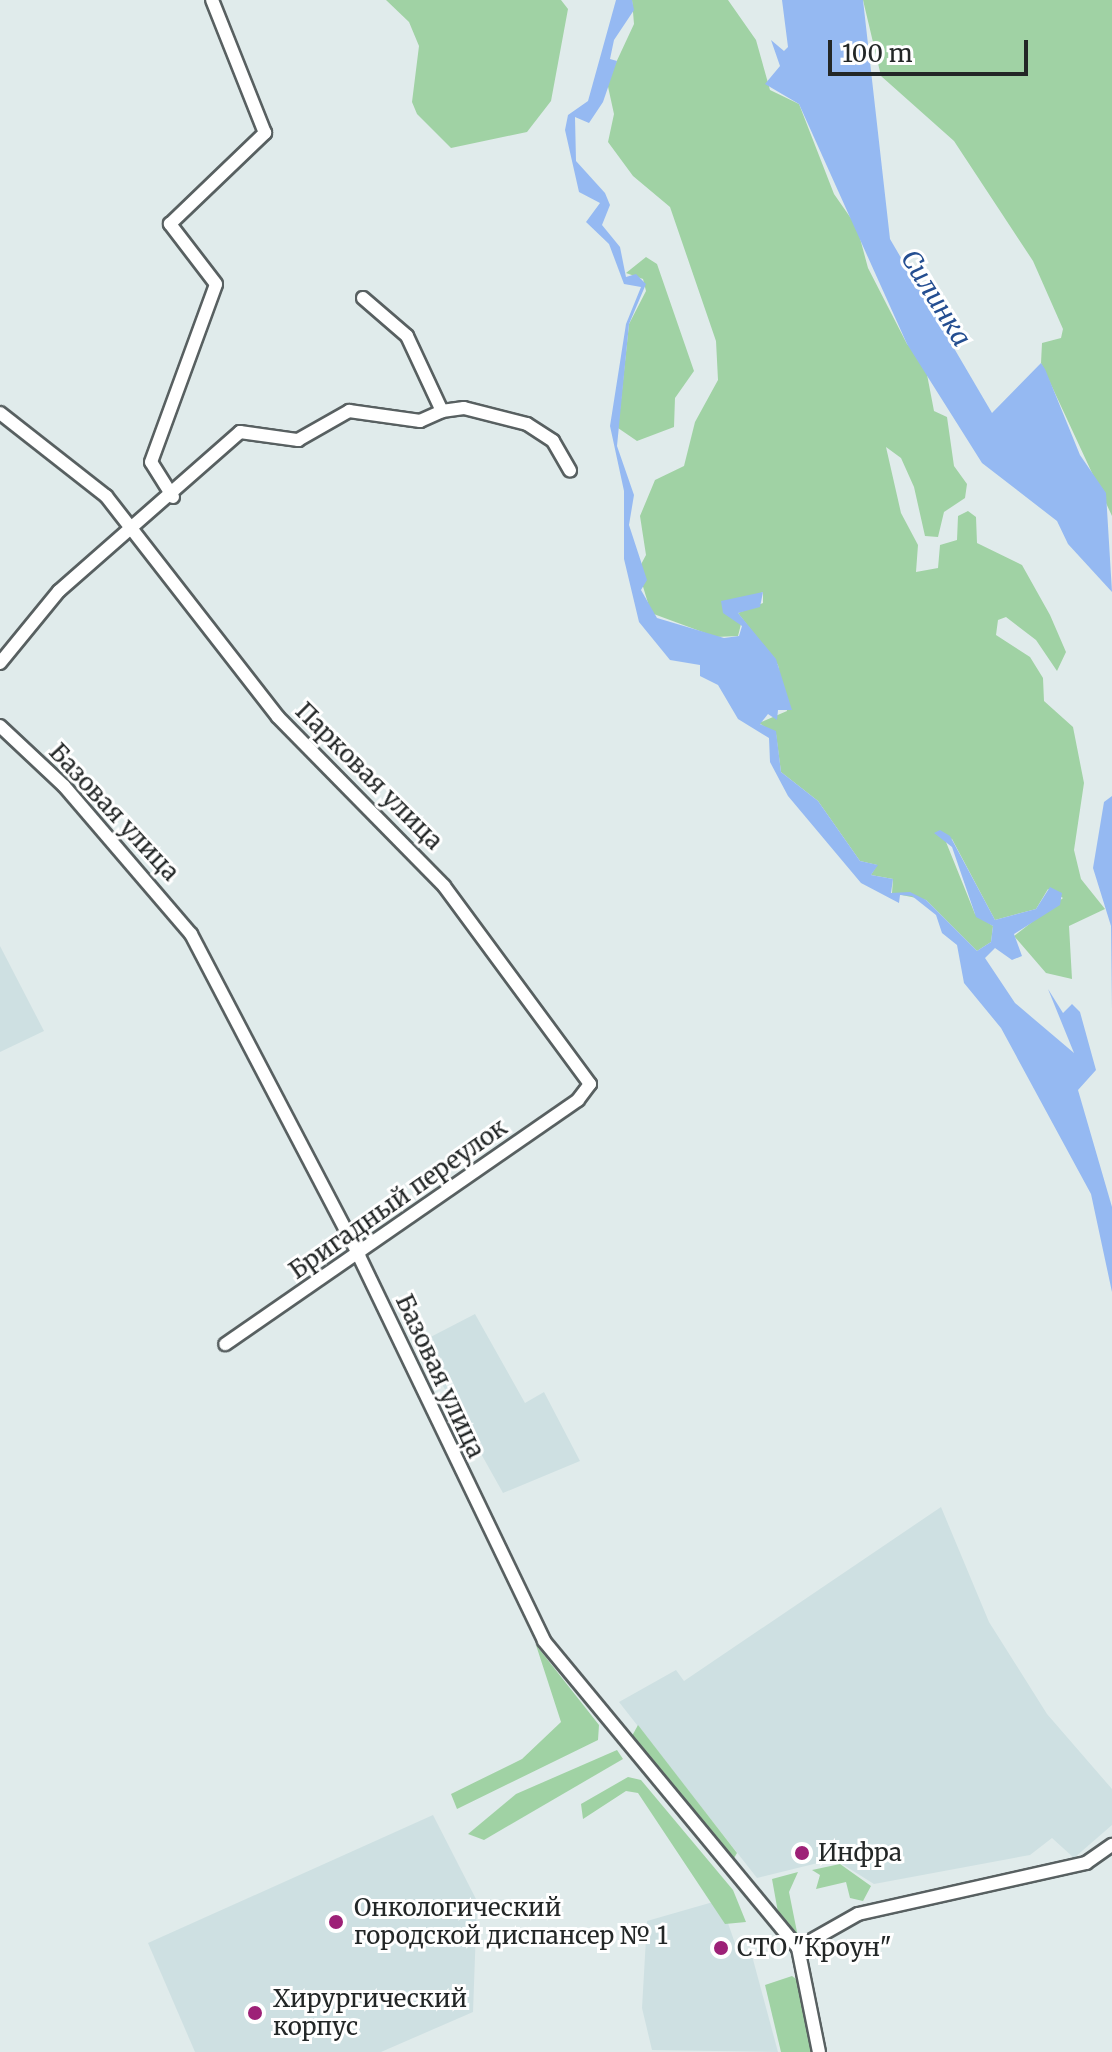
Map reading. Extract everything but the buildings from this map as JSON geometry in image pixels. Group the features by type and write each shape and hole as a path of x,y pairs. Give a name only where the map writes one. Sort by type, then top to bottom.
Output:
{"street":[{"path":"173,497 151,462 216,284 170,224 265,133 212,0"},
{"path":"363,298 407,336 442,411"},
{"path":"0,663 59,591 128,529 173,497 240,432 298,440 349,411 420,421 442,411 464,408 542,432 570,471"},
{"name":"Парковая улица","path":"0,413 106,496 128,529 306,748 444,886 590,1084"},
{"name":"Базовая улица","path":"0,726 64,786 191,934 359,1256 544,1641 798,1948 819,2052"},
{"name":"Бригадный переулок","path":"225,1344 359,1256 578,1100 590,1084"},
{"path":"798,1948 858,1914 1086,1863 1112,1845"}],"shaded area":[{"path":"0,946 44,1031 0,1052"},
{"path":"475,1314 525,1403 544,1392 580,1461 503,1493 419,1343"},
{"path":"941,1507 989,1622 1047,1714 1112,1789 1112,1825 1074,1858 1052,1838 1030,1855 874,1884 834,1859 757,1878 619,1702 676,1670 684,1681"},
{"name":"Онкологический городской диспансер № 1","path":"433,1815 477,1901 473,2012 381,2052 195,2052 148,1943"},
{"path":"720,1900 739,1955 751,1952 778,2052 652,2050 642,2008 647,1921"}],"green space":[{"path":"386,0 561,0 568,9 551,101 527,132 451,148 417,114 412,102 419,46 409,22"},
{"path":"632,0 728,0 756,40 770,90 799,104 834,194 857,227 868,268 907,344 925,364 934,411 947,417 954,466 967,484 965,498 944,512 938,537 925,536 914,487 901,458 886,447 901,513 918,545 916,572 938,568 940,545 957,540 958,516 968,511 976,517 977,543 1022,565 1050,615 1066,652 1057,671 1036,640 1006,617 998,620 996,635 1030,657 1043,678 1044,701 1073,727 1084,783 1074,850 1081,879 1105,909 1069,926 1072,979 1046,973 1014,936 1063,898 1048,889 1036,909 995,920 952,839 944,837 975,914 993,926 991,942 977,951 926,900 892,893 893,879 871,875 877,865 860,861 818,801 781,772 776,734 759,723 787,711 778,665 738,613 763,603 763,592 733,604 723,601 741,624 738,636 716,637 651,613 638,570 646,555 640,516 655,480 684,466 695,422 718,380 716,341 670,207 633,176 608,142 614,114 607,82 634,24"},
{"path":"863,0 1112,0 1112,516 1041,363 1042,343 1061,338 1063,329 1033,261 954,141 881,76"},
{"path":"646,257 657,264 694,371 675,398 674,427 637,441 618,428 629,324 646,291 643,279 626,273"},
{"path":"536,1645 599,1725 598,1740 457,1809 451,1794 522,1759 561,1722"},
{"path":"638,1725 737,1853 734,1858 632,1736"},
{"path":"617,1750 623,1759 484,1840 468,1834 516,1794"},
{"path":"628,1777 641,1780 733,1890 746,1922 725,1924 638,1793 626,1791 583,1819 581,1804"},
{"path":"840,1864 871,1886 863,1901 850,1898 846,1882 816,1889 820,1875 812,1870"},
{"path":"798,1872 789,1892 798,1937 779,1918 772,1879"},
{"path":"792,1976 799,1981 813,2052 781,2052 765,1985"}],"water":[{"path":"616,0 632,0 634,10 614,40 610,59 617,61 603,102 589,123 575,117 576,161 605,193 610,205 602,225 620,247 626,277 636,274 646,284 629,324 617,446 634,495 629,525 647,580 641,590 657,618 724,638 739,636 742,626 723,613 721,601 763,592 760,607 738,613 776,659 792,710 778,710 777,720 768,714 760,724 776,731 781,772 818,801 860,861 878,865 871,875 893,879 891,893 910,892 926,900 977,951 991,942 993,926 976,917 952,847 934,833 940,830 950,836 995,920 1036,909 1050,887 1062,893 1060,905 1014,934 1022,956 1012,960 995,948 985,958 1015,1003 1074,1053 1048,989 1063,1013 1072,1004 1080,1012 1096,1070 1078,1090 1112,1207 1112,1292 1091,1194 1001,1028 964,983 957,945 942,933 936,915 912,896 900,895 899,903 861,883 788,796 770,762 769,738 738,719 718,685 700,676 700,665 670,660 639,622 624,559 624,491 610,426 626,324 641,287 624,284 609,244 586,222 600,203 579,192 565,130 568,115 588,101"},
{"path":"782,0 863,0 890,239 992,413 1041,363 1045,369 1080,455 1106,493 1112,592 1068,544 1057,521 982,463 907,344 799,104 765,84 780,66 771,40 784,51 788,47"},
{"path":"1112,796 1112,1011 1111,926 1093,868 1104,802"}],"place":[{"name":"Инфра","path":"802,1853"},
{"name":"Онкологический городской диспансер № 1","path":"336,1922"},
{"name":"СТО \"Кроун\"","path":"721,1948"},
{"name":"Хирургический корпус","path":"255,2013"}],"water label":[{"name":"Силинка","path":"936,298"}]}
